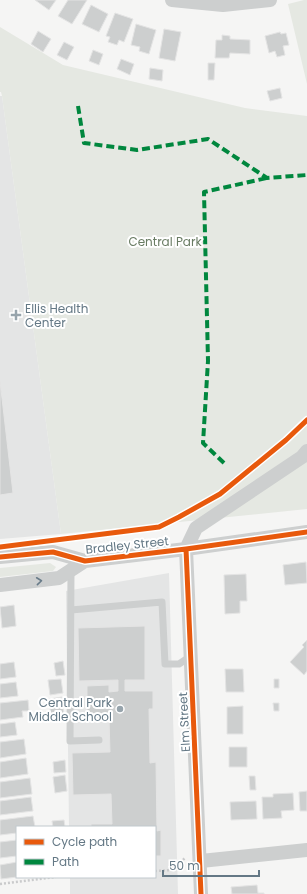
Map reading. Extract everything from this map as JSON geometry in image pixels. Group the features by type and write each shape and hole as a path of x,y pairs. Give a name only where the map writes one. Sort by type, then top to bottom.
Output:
{"street":[{"path":"172,0 223,5 270,0"},
{"path":"186,549 196,528 302,457 307,451"},
{"name":"Bradley Street","path":"0,557 53,552 85,561 307,532"},
{"name":"Elm Street","path":"186,549 201,861 201,894"},
{"name":"Bradley Street","path":"0,585 59,578 85,561"},
{"path":"201,861 307,850"}],"lane":[{"path":"72,570 70,741 99,740"},
{"path":"71,610 162,602 165,664 179,664 191,656"}],"path":[{"path":"156,871 172,870 185,858"},
{"path":"0,884 48,878"}],"shaded area":[{"name":"Ellis Health Center","path":"0,96 2,96 61,534 0,539"},
{"name":"Central Park Middle School","path":"169,573 178,894 70,894 70,878 156,878 156,826 69,826 66,591"}],"green space":[{"path":"307,0 307,84 288,4"},
{"name":"Central Park","path":"0,27 63,65 245,108 307,116 307,509 61,534 2,96 0,92"},
{"path":"50,563 56,567 53,571 0,577 0,568"}],"building":[{"path":"35,0 56,0 49,10"},
{"path":"68,0 87,0 72,24 58,16"},
{"path":"91,5 108,14 99,32 82,24"},
{"path":"115,13 133,19 124,42 119,40 117,45 108,42 110,37 106,36"},
{"path":"136,24 156,30 149,54 139,51 140,47 131,45"},
{"path":"164,29 181,32 175,61 159,58"},
{"path":"38,31 51,39 43,52 31,44"},
{"path":"280,32 281,34 286,33 289,45 283,46 285,55 277,57 275,51 269,53 265,36"},
{"path":"222,35 230,36 230,39 250,40 250,54 230,53 229,58 215,58 216,40 222,40"},
{"path":"64,42 74,47 67,60 57,55"},
{"path":"93,50 103,54 99,65 89,61"},
{"path":"121,59 134,64 130,75 117,69"},
{"path":"208,63 215,63 214,80 208,80"},
{"path":"150,68 163,70 162,81 149,79"},
{"path":"280,88 282,98 270,101 267,91"},
{"path":"0,381 13,493 0,495"},
{"path":"306,562 307,583 285,585 283,565"},
{"path":"246,574 247,601 240,601 240,613 225,614 224,575"},
{"path":"14,605 16,626 2,628 0,607"},
{"path":"145,626 145,680 125,680 125,691 153,691 153,709 149,709 150,763 156,762 157,831 161,830 161,856 156,856 156,826 91,826 91,824 112,824 111,794 73,795 72,753 110,752 109,719 87,720 87,686 109,685 109,692 118,691 118,680 79,681 78,628"},
{"path":"307,640 307,671 304,675 290,662 304,647 302,645"},
{"path":"63,661 65,675 56,676 54,663"},
{"path":"14,662 16,677 0,679 0,664"},
{"path":"225,669 243,669 244,692 226,692"},
{"path":"61,679 63,693 50,695 48,680"},
{"path":"274,679 279,679 279,688 274,688"},
{"path":"16,682 18,696 0,698 0,684"},
{"path":"62,697 64,716 51,718 49,699"},
{"path":"28,700 29,711 22,711 23,717 0,720 0,703"},
{"path":"273,703 279,703 279,711 274,711"},
{"path":"243,706 243,734 227,734 227,707"},
{"path":"15,722 17,735 0,737 0,724"},
{"path":"24,739 26,754 0,758 0,742"},
{"path":"229,747 247,747 247,767 229,767"},
{"path":"26,758 28,774 0,778 0,762"},
{"path":"65,760 66,772 54,773 53,762"},
{"path":"65,775 67,791 55,793 53,777"},
{"path":"249,776 255,776 256,790 250,790"},
{"path":"30,778 32,794 0,798 0,782"},
{"path":"307,791 307,811 300,811 299,792"},
{"path":"293,793 294,810 281,811 282,818 263,819 262,797 273,797 273,794"},
{"path":"31,797 33,811 0,815 0,801"},
{"path":"256,801 257,819 231,820 230,802"},
{"path":"33,816 35,826 16,826 16,833 0,835 0,820"},
{"path":"64,820 65,826 53,826 52,821"},
{"path":"16,840 16,856 0,858 0,842"},
{"path":"16,862 16,877 1,879 0,865"},
{"path":"257,885 258,893 264,894 232,894 231,887"}],"marked path":[{"path":"78,106 84,143 137,150 208,139 267,178 307,175"},
{"path":"224,463 203,443 208,361 204,192 267,178"}],"cycle path":[{"path":"0,547 159,527 220,494 286,440 307,420"},
{"path":"0,557 53,552 85,561 307,532"},
{"path":"186,549 201,894"}],"place":[{"name":"Ellis Health Center","path":"16,315"},
{"name":"Central Park Middle School","path":"120,709"}]}
